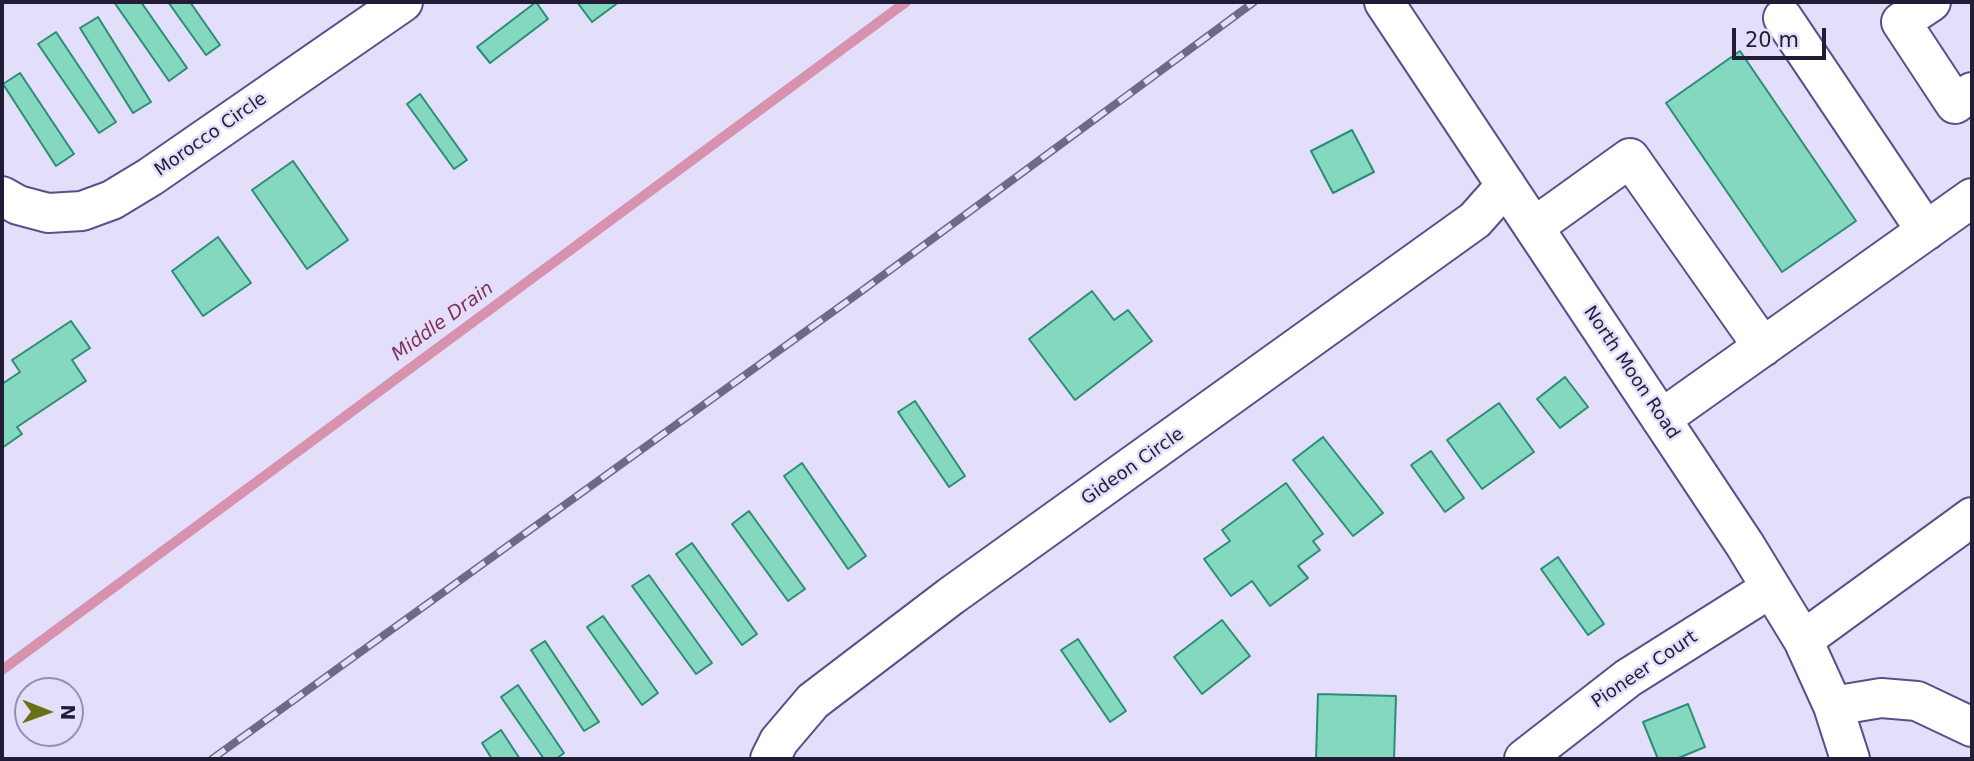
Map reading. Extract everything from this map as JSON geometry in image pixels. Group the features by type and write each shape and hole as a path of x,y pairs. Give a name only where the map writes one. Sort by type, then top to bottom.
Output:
{"street":[{"name":"Morocco Circle","path":"2,196 18,205 48,213 82,211 112,200 150,177 403,2"},
{"name":"North Moon Road","path":"1384,2 1771,588 1803,640 1833,706 1850,759"},
{"path":"1906,9 1955,104 1972,92"},
{"path":"1783,18 1926,232"},
{"path":"1534,227 1630,158 1763,347"},
{"name":"Gideon Circle","path":"770,759 779,741 813,701 951,596 1475,220 1506,185"},
{"path":"1661,419 1972,198"},
{"path":"1803,640 1972,517"},
{"name":"Pioneer Court","path":"1524,759 1628,678 1771,588"},
{"path":"1833,706 1881,698 1917,701 1972,727"}],"building":[{"path":"114,2 141,2 187,68 169,81"},
{"path":"168,2 190,2 220,45 206,55"},
{"path":"536,2 548,19 490,63 477,47"},
{"path":"577,2 619,2 592,22"},
{"path":"98,17 151,102 133,113 80,28"},
{"path":"56,32 116,122 99,133 38,44"},
{"path":"1740,51 1856,221 1782,272 1666,103"},
{"path":"20,73 74,154 56,166 3,84"},
{"path":"420,94 467,160 454,169 407,104"},
{"path":"1352,130 1374,172 1333,193 1311,151"},
{"path":"293,161 348,240 307,269 252,190"},
{"path":"218,237 251,283 203,316 172,271"},
{"path":"1092,291 1114,320 1128,310 1152,341 1075,400 1029,339"},
{"path":"71,321 90,348 72,360 86,381 17,427 22,434 2,448 2,384 20,372 12,360"},
{"path":"1565,377 1588,407 1560,428 1537,399"},
{"path":"915,401 965,476 949,487 898,412"},
{"path":"1499,403 1534,452 1482,489 1447,440"},
{"path":"1323,437 1383,513 1353,536 1293,460"},
{"path":"1431,451 1464,498 1445,512 1411,465"},
{"path":"802,463 866,556 848,569 784,476"},
{"path":"1286,483 1323,534 1313,541 1320,550 1298,566 1308,578 1270,606 1252,581 1231,596 1204,559 1230,541 1222,530"},
{"path":"749,511 805,589 788,601 732,524"},
{"path":"692,543 757,634 742,645 676,554"},
{"path":"1558,557 1604,624 1588,635 1541,569"},
{"path":"649,575 712,663 696,674 632,586"},
{"path":"603,616 658,693 642,705 587,627"},
{"path":"1222,620 1250,656 1202,694 1174,657"},
{"path":"1078,639 1126,711 1110,722 1061,650"},
{"path":"545,641 599,722 584,731 531,650"},
{"path":"518,685 564,753 556,759 544,759 501,697"},
{"path":"1318,694 1396,696 1394,759 1316,759"},
{"path":"1688,704 1705,747 1676,759 1658,759 1643,722"},
{"path":"501,730 520,759 492,759 482,743"}],"waterway":[{"name":"Middle Drain","path":"2,670 906,2"}],"railway":[{"path":"212,759 863,290 1254,2"}]}
